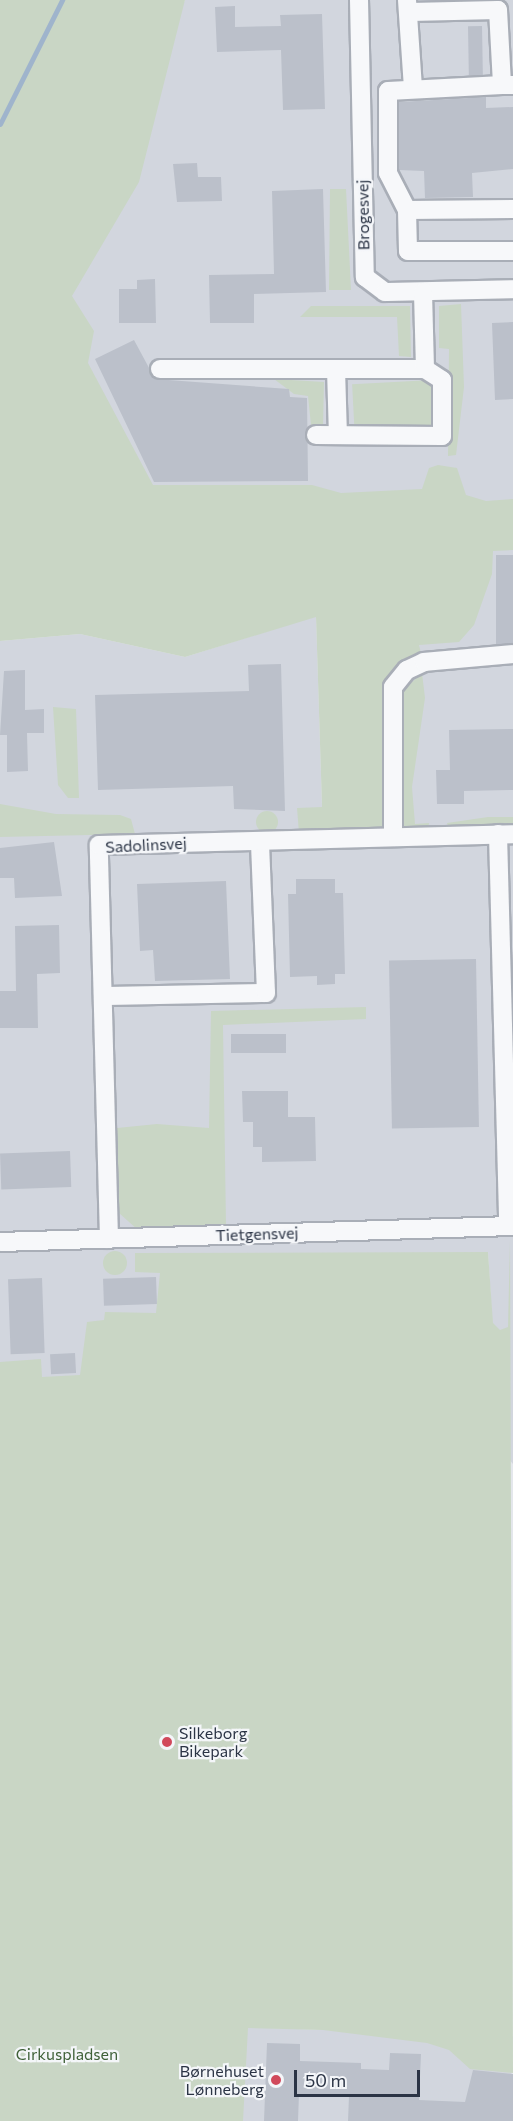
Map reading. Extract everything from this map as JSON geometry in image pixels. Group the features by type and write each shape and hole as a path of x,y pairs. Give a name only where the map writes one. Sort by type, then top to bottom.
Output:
{"street":[{"name":"Brogesvej","path":"359,0 365,277 385,292 513,288"},
{"path":"413,88 408,6 498,5 507,85 388,91 388,173 407,210 408,251 513,251"},
{"path":"407,210 513,208"},
{"path":"423,292 425,369"},
{"path":"160,369 425,369 442,380 442,436 316,435"},
{"path":"336,369 338,435"},
{"path":"393,837 393,687 424,662 513,654"},
{"path":"505,834 510,1226"},
{"name":"Sadolinsvej","path":"109,1239 99,846 505,834"},
{"path":"103,996 266,993 260,841"},
{"name":"Tietgensvej","path":"0,1242 510,1226"}],"shaded area":[{"path":"185,0 513,0 513,1464 500,1449 488,1252 0,1441 0,641 80,634 185,657 316,616 322,807 419,650 422,498 193,535 0,418"},
{"path":"241,2027 513,2036 510,2121 238,2121"}],"green space":[{"path":"0,0 185,0 139,182 72,296 94,331 88,363 153,485 312,485 341,493 422,489 429,468 438,465 457,468 466,495 486,501 513,499 513,550 493,551 492,574 474,625 459,642 419,645 422,657 398,671 386,827 382,831 299,833 297,808 322,807 316,617 185,657 80,634 0,641"},
{"path":"330,189 346,189 351,290 329,290"},
{"path":"461,304 464,387 456,455 448,456 449,349 439,348 439,306"},
{"path":"311,306 410,306 411,357 399,356 397,317 300,317"},
{"path":"274,379 324,382 323,426 311,425 308,396 294,394"},
{"path":"432,380 434,425 354,429 352,384"},
{"path":"422,673 425,698 412,787 415,824 429,823 428,830 402,826 398,817 399,694"},
{"path":"53,707 76,709 79,798 68,798 58,785"},
{"path":"0,804 56,814 120,815 131,819 135,834 0,837"},
{"path":"263,811 271,811 278,818 278,826 271,833 263,833 256,826 256,818"},
{"path":"488,817 513,817 513,827 449,829 447,823"},
{"path":"366,1007 366,1019 223,1025 226,1225 138,1230 119,1213 117,1128 157,1124 209,1128 211,1011"},
{"name":"Cirkuspladsen","path":"510,1240 513,2073 470,2069 449,2050 427,2043 323,2030 248,2028 243,2121 0,2121 0,1362 41,1359 42,1377 80,1375 87,1322 104,1320 105,1312 156,1313 160,1273 135,1272 135,1253 488,1252 493,1323 500,1330 508,1327"},
{"path":"115,1251 123,1255 127,1263 123,1271 115,1275 107,1271 103,1263 107,1255"}],"building":[{"path":"235,6 235,27 281,26 280,15 322,14 325,109 283,110 281,50 217,52 215,7"},
{"path":"468,26 482,26 483,75 469,75"},
{"path":"486,97 486,108 513,107 513,169 472,173 473,197 425,198 424,171 399,170 399,102"},
{"path":"197,163 198,177 221,177 222,201 177,202 173,164"},
{"path":"323,189 326,292 254,294 254,323 210,323 209,275 274,274 272,191"},
{"path":"155,279 156,323 119,323 119,289 137,289 137,280"},
{"path":"513,322 513,399 495,400 492,323"},
{"path":"134,340 155,379 289,389 290,397 307,398 308,481 154,482 95,359"},
{"path":"496,555 513,555 513,644 496,644"},
{"path":"281,664 285,811 234,809 233,786 98,790 95,695 249,691 248,665"},
{"path":"25,670 25,710 44,709 44,733 27,733 28,771 7,772 7,735 0,735 4,671"},
{"path":"513,729 513,790 464,791 464,804 437,804 436,770 450,770 449,730"},
{"path":"54,842 62,896 15,898 14,878 0,878 0,848"},
{"path":"296,879 335,879 335,893 343,893 345,974 335,974 335,984 317,985 317,976 290,977 288,894 296,894"},
{"path":"226,881 230,979 155,981 153,950 140,951 137,884"},
{"path":"59,925 60,973 37,974 38,1028 0,1028 0,991 16,991 15,926"},
{"path":"476,959 479,1127 392,1128 389,961"},
{"path":"231,1034 286,1034 286,1053 231,1053"},
{"path":"242,1091 288,1091 288,1117 315,1117 316,1161 262,1162 262,1147 253,1147 253,1122 243,1122"},
{"path":"70,1151 71,1187 1,1189 0,1153"},
{"path":"156,1277 157,1304 104,1306 103,1279"},
{"path":"42,1278 45,1353 11,1354 8,1279"},
{"path":"75,1353 76,1373 51,1374 50,1354"},
{"path":"267,2043 300,2044 300,2061 361,2063 361,2069 389,2070 390,2053 421,2054 419,2100 465,2102 473,2070 513,2074 513,2121 348,2121 349,2096 299,2094 298,2121 264,2121"}],"waterway":[{"path":"0,124 62,0"}],"place":[{"name":"Silkeborg Bikepark","path":"167,1742"},
{"name":"Børnehuset Lønneberg","path":"276,2080"}]}
